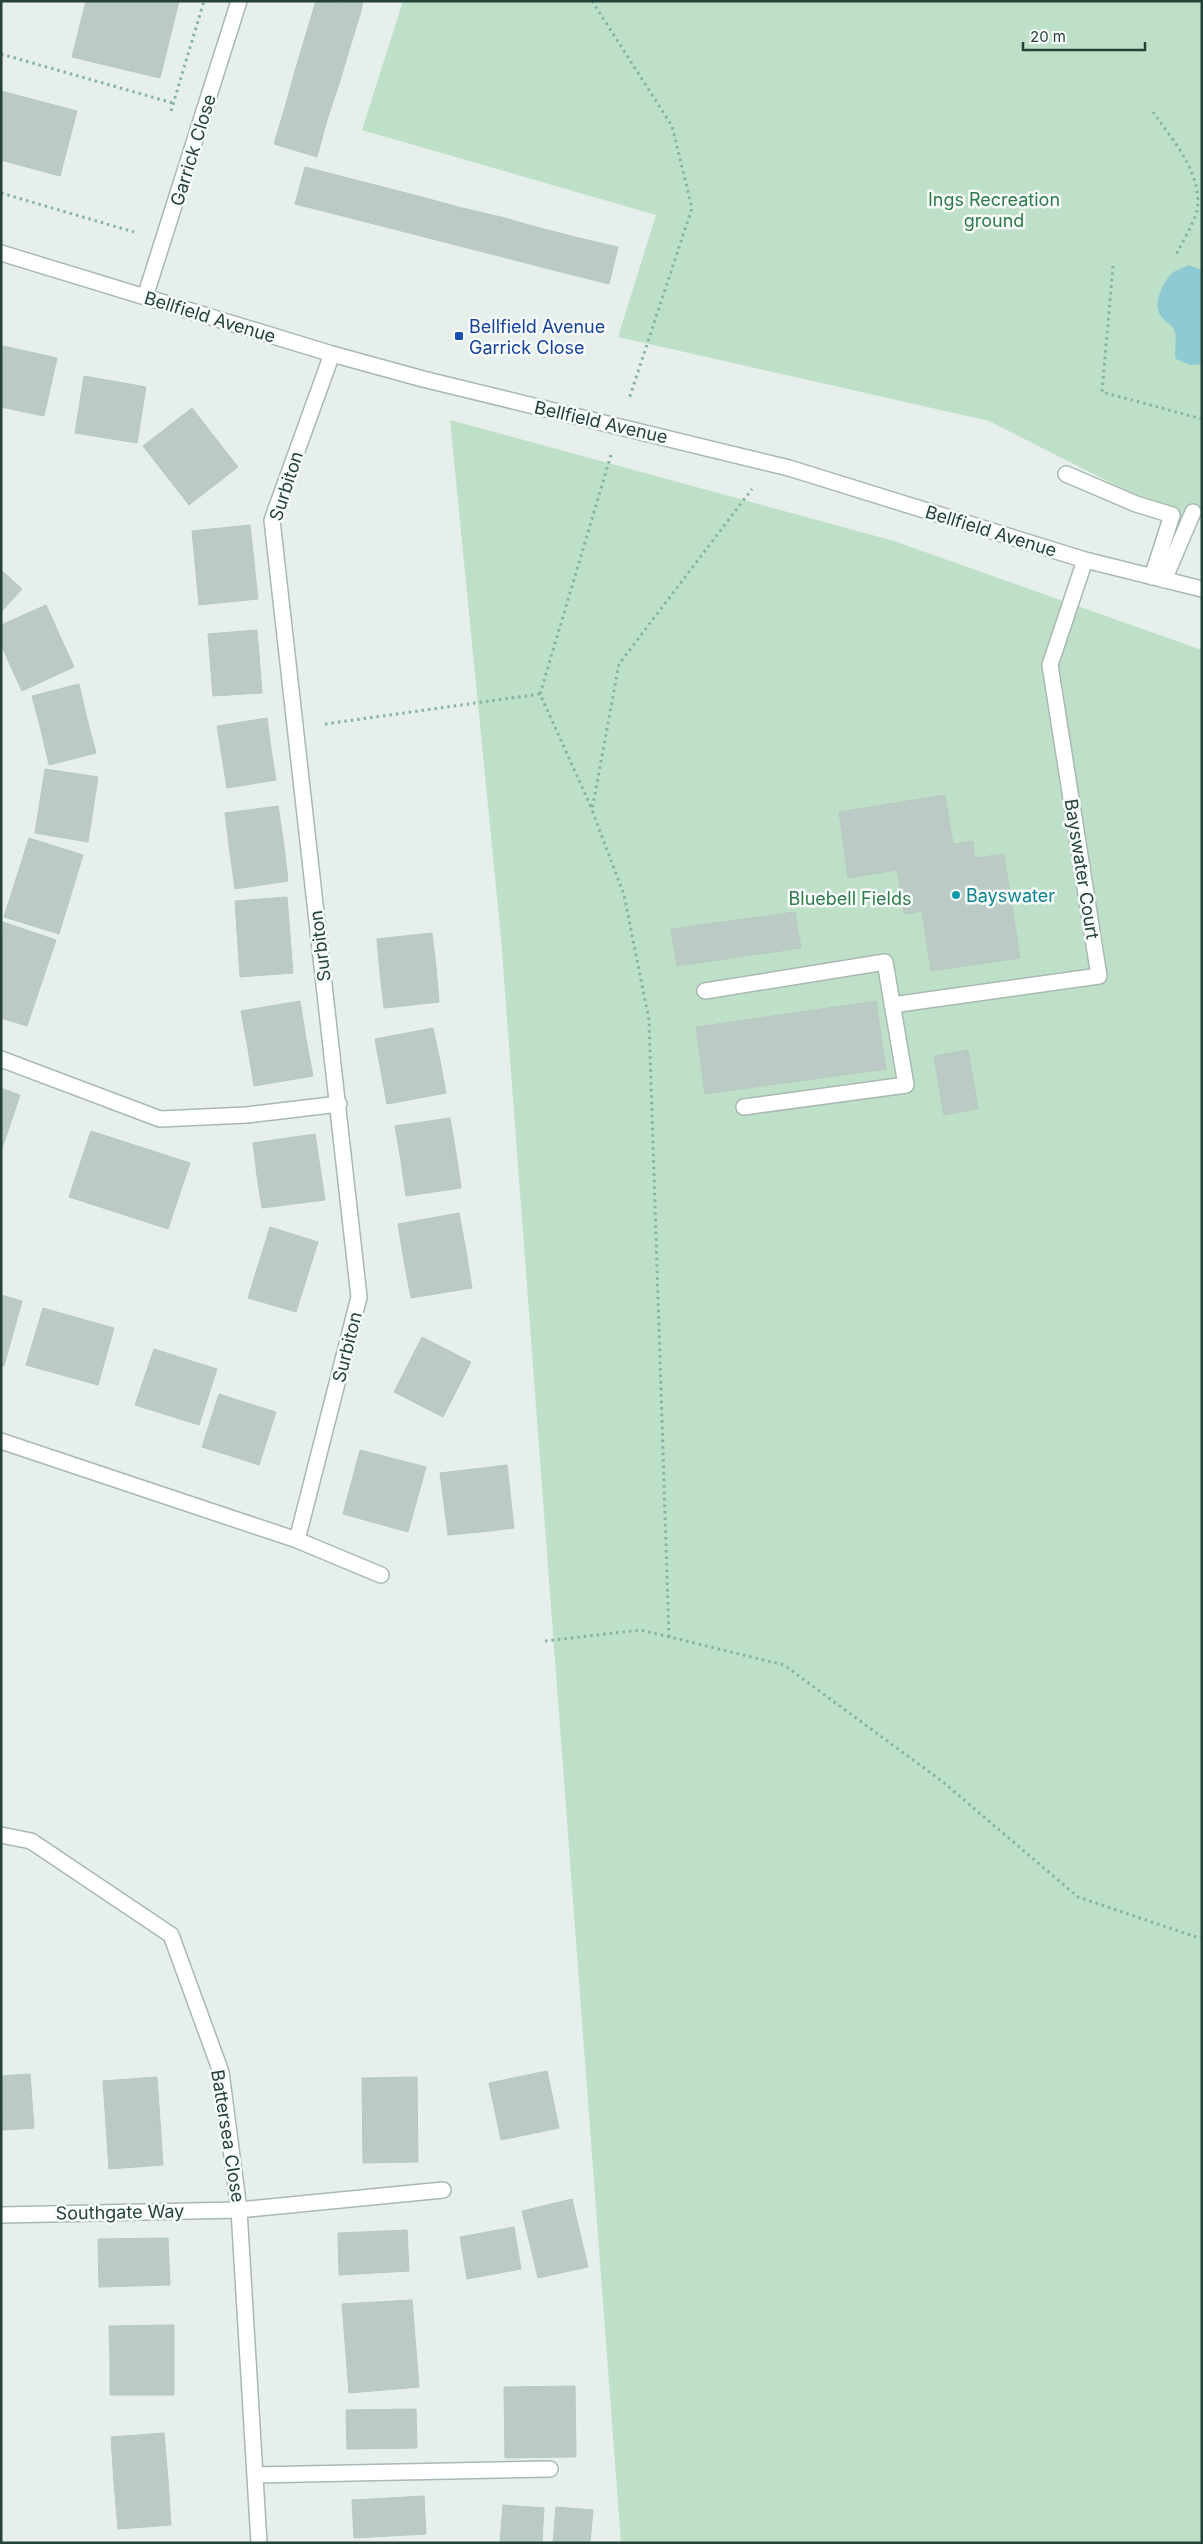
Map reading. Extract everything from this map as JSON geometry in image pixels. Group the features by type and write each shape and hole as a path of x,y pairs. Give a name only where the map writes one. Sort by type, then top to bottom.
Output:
{"street":[{"name":"Garrick Close","path":"145,297 239,1"},
{"name":"Bellfield Avenue","path":"1,253 332,354 423,379 772,463 1085,560 1202,589"},
{"name":"Surbiton","path":"297,1540 360,1297 294,728 272,520 332,354"},
{"path":"1066,474 1136,504 1172,515 1158,578"},
{"path":"1158,578 1193,512"},
{"name":"Bayswater Court","path":"892,1005 1099,976 1050,664 1085,560"},
{"path":"705,991 885,962 906,1085 744,1107"},
{"path":"1,1059 160,1119 247,1115 339,1104"},
{"path":"1,1441 297,1540 381,1575"},
{"name":"Battersea Close","path":"1,1835 31,1841 171,1934 221,2072 239,2210 259,2543"},
{"name":"Southgate Way","path":"1,2215 239,2210 443,2190"},
{"path":"255,2475 550,2469"}],"path":[{"path":"592,1 672,126 692,208 619,427 540,694 592,810 624,895 649,1020 669,1637"},
{"path":"1,54 173,103"},
{"path":"1153,112 1192,168 1200,187 1197,212 1175,257"},
{"path":"1,192 134,233"},
{"path":"1113,266 1102,392 1202,419"},
{"path":"592,810 619,664 772,463"},
{"path":"294,728 540,694"},
{"path":"545,1642 641,1630 784,1665 943,1782 1078,1897 1202,1939"}],"green space":[{"name":"Ings Recreation ground","path":"403,1 1202,1 1202,508 1178,517 989,421 618,337 656,215 362,130"},
{"name":"Bluebell Fields","path":"450,420 894,541 1202,650 1202,2543 621,2543 501,938"}],"water":[{"path":"1189,265 1202,270 1202,364 1190,365 1176,359 1175,332 1161,316 1157,306 1161,291 1168,277 1175,271"}],"building":[{"path":"86,1 179,1 160,78 72,57"},
{"path":"316,1 329,1 361,11 350,47 306,34"},
{"path":"329,1 363,1 361,11"},
{"path":"306,34 350,47 339,84 295,71"},
{"path":"295,71 339,84 327,120 285,107"},
{"path":"1,91 77,111 60,176 1,160"},
{"path":"285,107 327,120 317,157 274,144"},
{"path":"305,167 344,177 335,214 295,204"},
{"path":"344,177 383,187 374,224 335,214"},
{"path":"383,187 422,197 413,234 374,224"},
{"path":"422,197 462,208 452,244 413,234"},
{"path":"462,208 501,217 491,254 452,244"},
{"path":"501,217 540,228 530,264 491,254"},
{"path":"540,228 579,238 569,274 530,264"},
{"path":"579,238 618,247 609,284 569,274"},
{"path":"3,346 57,358 44,416 1,407"},
{"path":"84,376 146,387 137,443 75,433"},
{"path":"192,408 238,467 189,505 143,446"},
{"path":"250,525 258,599 199,605 192,531"},
{"path":"1,570 22,589 1,612"},
{"path":"46,605 74,667 22,691 1,645 1,625"},
{"path":"257,630 262,693 213,696 208,634"},
{"path":"79,684 87,719 41,730 32,696"},
{"path":"267,718 271,749 222,757 217,726"},
{"path":"87,719 96,753 49,765 41,730"},
{"path":"271,749 276,780 227,788 222,757"},
{"path":"45,769 98,777 88,842 35,833"},
{"name":"Bayswater","path":"945,795 953,844 973,841 975,858 1004,854 1020,958 931,971 922,911 904,914 897,870 848,878 839,812"},
{"path":"278,806 284,846 230,853 225,813"},
{"path":"29,838 83,855 59,934 4,917"},
{"path":"284,846 288,881 235,889 230,853"},
{"path":"287,897 293,973 240,977 235,901"},
{"path":"795,912 801,948 677,966 671,929"},
{"path":"3,922 56,940 27,1026 1,1018"},
{"path":"432,933 436,967 380,973 377,939"},
{"path":"436,967 439,1002 384,1008 380,973"},
{"path":"300,1001 306,1039 248,1049 241,1011"},
{"path":"876,1001 886,1069 705,1094 696,1027"},
{"path":"433,1028 440,1061 381,1072 375,1039"},
{"path":"306,1039 313,1076 254,1086 248,1049"},
{"path":"968,1050 978,1109 944,1115 934,1056"},
{"path":"440,1061 446,1093 387,1104 381,1072"},
{"path":"1,1088 20,1095 11,1122 1,1119"},
{"path":"450,1118 456,1153 401,1161 395,1126"},
{"path":"1,1119 11,1122 1,1151"},
{"path":"91,1131 190,1163 168,1229 69,1197"},
{"path":"315,1134 320,1167 257,1176 253,1143"},
{"path":"456,1153 461,1188 406,1196 401,1161"},
{"path":"320,1167 325,1200 262,1208 257,1176"},
{"path":"459,1213 466,1251 404,1261 398,1224"},
{"path":"270,1227 318,1242 296,1312 248,1298"},
{"path":"466,1251 472,1288 411,1298 404,1261"},
{"path":"1,1295 22,1301 4,1366 1,1365"},
{"path":"43,1308 78,1318 62,1375 26,1365"},
{"path":"78,1318 114,1328 98,1385 62,1375"},
{"path":"422,1337 471,1362 443,1417 394,1392"},
{"path":"154,1349 217,1369 199,1425 135,1405"},
{"path":"219,1394 247,1403 231,1456 202,1447"},
{"path":"247,1403 276,1412 259,1465 231,1456"},
{"path":"360,1450 426,1467 408,1532 343,1514"},
{"path":"507,1465 514,1528 481,1532 474,1469"},
{"path":"474,1469 481,1532 448,1535 440,1473"},
{"path":"547,2071 559,2128 501,2140 489,2083"},
{"path":"30,2074 34,2128 4,2130 1,2076"},
{"path":"157,2077 160,2121 106,2125 103,2081"},
{"path":"417,2077 418,2162 363,2163 362,2078"},
{"path":"1,2094 4,2130 1,2130"},
{"path":"160,2121 163,2165 109,2169 106,2125"},
{"path":"572,2199 588,2267 538,2278 522,2211"},
{"path":"514,2227 521,2269 467,2279 460,2237"},
{"path":"407,2230 409,2271 339,2275 338,2233"},
{"path":"168,2238 170,2285 99,2287 98,2239"},
{"path":"412,2300 419,2387 349,2393 342,2304"},
{"path":"174,2325 174,2360 110,2361 109,2326"},
{"path":"174,2360 174,2395 110,2395 110,2361"},
{"path":"575,2386 576,2457 505,2458 504,2387"},
{"path":"416,2409 417,2448 347,2449 346,2410"},
{"path":"164,2433 168,2479 114,2483 111,2437"},
{"path":"168,2479 171,2525 118,2529 114,2483"},
{"path":"424,2496 426,2534 354,2538 352,2500"},
{"path":"503,2505 544,2508 542,2543 500,2543"},
{"path":"556,2507 593,2510 590,2543 553,2543"}],"place":[{"name":"Bellfield Avenue Garrick Close","path":"459,336"},
{"name":"Bayswater","path":"956,895"}]}
